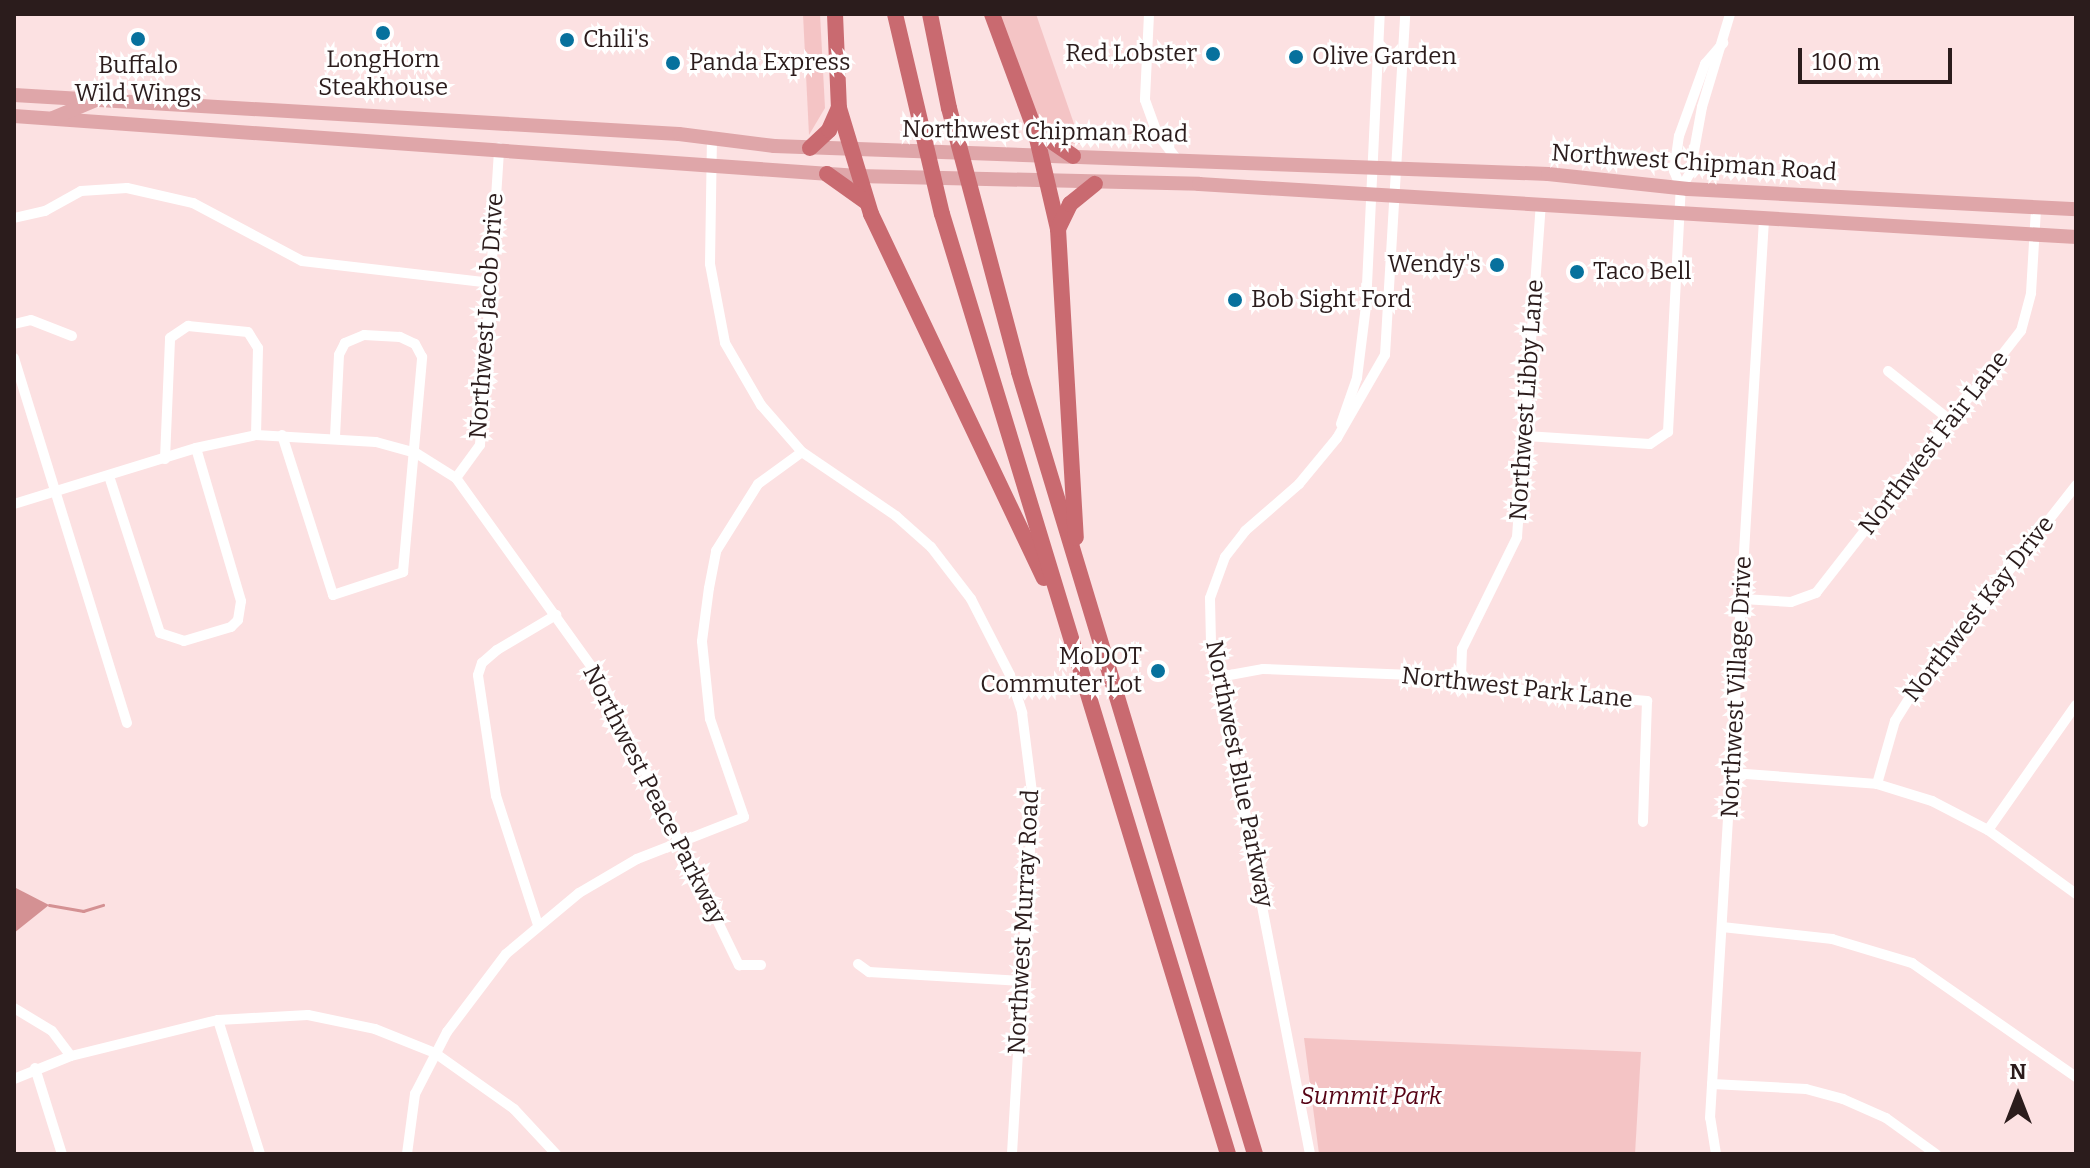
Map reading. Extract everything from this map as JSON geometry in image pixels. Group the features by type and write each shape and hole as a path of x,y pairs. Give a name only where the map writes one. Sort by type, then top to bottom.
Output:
{"highway":[{"path":"835,14 839,108 867,203 1059,608"},
{"path":"895,14 942,214 1059,608 1228,1154"},
{"path":"930,14 949,108 978,219 1080,572 1255,1154"},
{"path":"992,14 1035,130 1058,229 1080,572"},
{"path":"810,148 829,130 839,108"},
{"path":"1035,130 1073,156"},
{"path":"827,174 867,203"},
{"path":"1058,229 1070,204 1095,184"}],"main road":[{"name":"Northwest Chipman Road","path":"14,95 712,136 810,148 1399,166 1548,174 1681,188 2076,209"},
{"path":"53,118 96,100"},
{"name":"Northwest Chipman Road","path":"14,116 712,163 858,176 1047,183 1199,184 1398,199 2076,237"},
{"path":"499,148 510,137 538,128"}],"street":[{"path":"1149,14 1145,100 1158,135 1175,157"},
{"name":"Northwest Blue Parkway","path":"1337,438 1362,344 1380,14"},
{"name":"Northwest Blue Parkway","path":"1310,1154 1219,677 1210,598 1225,557 1245,531 1299,484 1337,438 1385,355 1398,199 1405,14"},
{"path":"1526,436 1650,444 1664,439 1669,425 1681,188 1690,173 1702,107 1730,14"},
{"path":"1681,188 1674,171 1679,136 1705,64 1724,42"},
{"name":"Northwest Murray Road","path":"712,136 710,264 725,343 761,405 802,452 896,516 931,547 971,599 1010,675 1022,713 1033,800 1012,1154"},
{"name":"Northwest Jacob Drive","path":"456,478 480,445 499,148"},
{"path":"14,218 45,211 81,191 127,188 193,203 302,261 492,283"},
{"name":"Northwest Libby Lane","path":"1461,677 1462,649 1517,537 1541,205"},
{"name":"Northwest Fair Lane","path":"1743,599 1791,602 1816,593 2021,331 2031,293 2036,208"},
{"name":"Northwest Village Drive","path":"1716,1154 1711,1135 1712,1084 1764,220"},
{"path":"14,324 31,320 72,336"},
{"path":"165,459 170,338 188,326 248,332 258,348 256,435"},
{"path":"282,435 333,595 403,572 416,453 422,357 415,344 400,337 364,335 341,348 335,438"},
{"path":"14,358 127,723"},
{"path":"1888,371 1951,421"},
{"name":"Northwest Peace Parkway","path":"14,504 196,448 256,435 335,438 416,453 456,478 601,680 739,965 761,965"},
{"path":"109,476 160,633 184,641 231,627 242,611 241,601 196,448"},
{"path":"407,1154 415,1094 435,1053 478,987 538,925 579,893 679,840 744,817 718,753 710,719 702,641 709,588 716,551 758,484 802,452"},
{"name":"Northwest Kay Drive","path":"1877,784 1895,721 1910,697 2076,485"},
{"path":"538,925 485,752 491,734 478,675 482,663 497,650 556,615"},
{"name":"Northwest Park Lane","path":"1219,677 1263,669 1461,677 1475,686 1647,701 1643,822"},
{"path":"1988,830 2076,705"},
{"path":"1732,773 1877,784 1932,801 1988,830 2076,894"},
{"path":"1722,927 1832,939 1912,963 2076,1077"},
{"path":"858,964 869,972 1020,981"},
{"path":"14,1008 52,1031 71,1056"},
{"path":"14,1079 71,1056 218,1020 261,1014 338,1020 435,1053 514,1109 556,1154"},
{"path":"218,1020 260,1154"},
{"path":"35,1068 62,1154"},
{"path":"1712,1084 1806,1089 1843,1099 1886,1118 1936,1154"}],"green space":[{"path":"803,14 820,14 825,108 809,135"},
{"path":"999,14 1036,14 1081,144 1061,143 1039,122"},
{"name":"Summit Park","path":"1304,1038 1641,1052 1635,1154 1319,1154"}],"shaded area":[{"path":"14,887 49,905 14,933"}],"waterway":[{"path":"49,905 83,911 103,905"}],"place":[{"name":"LongHorn Steakhouse","path":"383,33"},
{"name":"Buffalo Wild Wings","path":"138,39"},
{"name":"Chili's","path":"567,40"},
{"name":"Red Lobster","path":"1213,54"},
{"name":"Olive Garden","path":"1296,57"},
{"name":"Panda Express","path":"673,63"},
{"name":"Wendy's","path":"1497,265"},
{"name":"Taco Bell","path":"1577,272"},
{"name":"Bob Sight Ford","path":"1235,300"},
{"name":"MoDOT Commuter Lot","path":"1158,671"}]}
